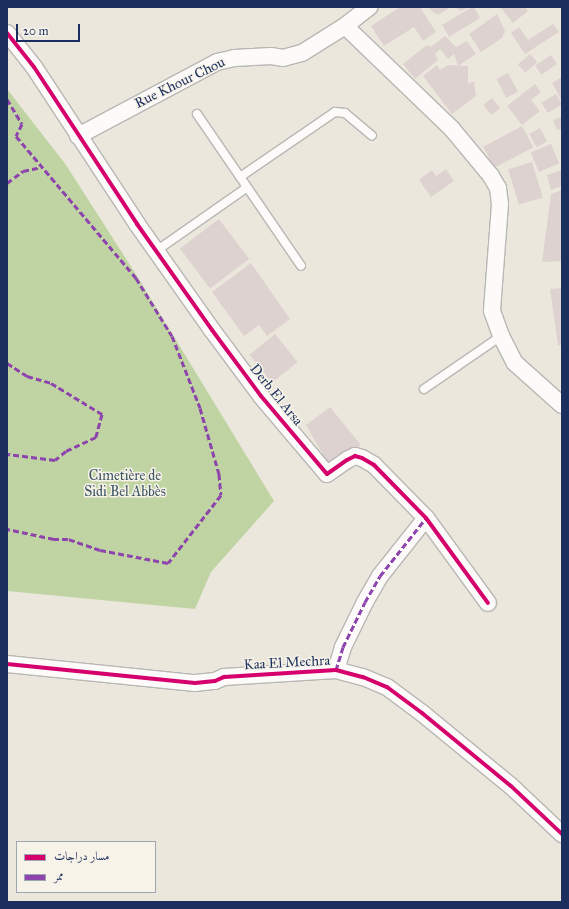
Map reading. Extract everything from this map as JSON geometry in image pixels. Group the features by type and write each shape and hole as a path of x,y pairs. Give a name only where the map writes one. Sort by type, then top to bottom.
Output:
{"street":[{"name":"Rue Khour Chou","path":"78,136 217,62 234,58 271,56 283,58 302,53 345,26 369,7"},
{"path":"345,26 452,129 498,188 500,204 492,311 501,336 515,364 562,405"},
{"name":"Derb El Arsa","path":"7,33 34,67 78,136 156,251 261,396 327,474 346,460 355,456 374,465 426,518 488,603"},
{"path":"336,670 343,647 365,602 380,576 426,518"},
{"name":"Kaa El Mechra","path":"7,664 195,682 215,681 224,677 336,670 364,677 387,687 511,786 562,834"}],"lane":[{"path":"240,177 335,112 345,112 372,136"},
{"path":"197,114 246,188 301,266"},
{"path":"156,251 246,188"},
{"path":"424,389 501,336"}],"green space":[{"name":"Cimetière de Sidi Bel Abbès","path":"7,89 66,165 137,276 274,501 211,572 195,609 7,591"}],"building":[{"path":"400,7 420,7 436,32 423,41 414,27 384,46 371,26"},
{"path":"432,7 451,7 438,15 429,9"},
{"path":"455,7 469,7 461,11"},
{"path":"474,7 480,18 449,37 442,25"},
{"path":"500,7 525,7 528,11 513,23"},
{"path":"497,14 505,31 502,38 481,52 469,34"},
{"path":"553,24 559,32 525,54 511,33 519,27 528,40"},
{"path":"445,36 456,47 467,41 476,54 458,66 454,54 448,59 440,49 435,54 438,60 415,79 403,64 427,45 431,47"},
{"path":"530,54 537,62 525,73 518,64"},
{"path":"551,55 557,64 541,75 535,66"},
{"path":"437,65 440,70 448,65 468,66 468,84 474,81 476,96 452,114 423,76"},
{"path":"508,73 518,92 506,98 497,79"},
{"path":"562,77 562,101 552,83"},
{"path":"535,84 541,92 531,100 540,111 522,125 507,106"},
{"path":"556,94 562,104 548,113 541,103"},
{"path":"492,98 500,108 492,115 483,105"},
{"path":"562,117 562,129 557,130 553,120"},
{"path":"522,126 533,147 494,168 483,147"},
{"path":"540,128 547,141 536,147 529,134"},
{"path":"551,144 559,163 539,172 531,153"},
{"path":"532,162 543,197 519,205 508,169"},
{"path":"446,169 454,181 431,197 419,180 432,170 436,176"},
{"path":"562,170 562,186 551,190 547,175"},
{"path":"562,190 562,261 542,262 551,194"},
{"path":"219,219 249,259 210,288 180,248"},
{"path":"251,263 290,319 267,336 259,325 244,336 212,292"},
{"path":"562,288 562,345 558,345 550,289"},
{"path":"275,334 298,362 272,383 249,355"},
{"path":"330,407 361,445 330,467 306,425"}],"marked path":[{"path":"7,99 22,124 16,136 136,278 172,336 200,408 219,474 221,495 168,563 100,550 68,539 54,539 7,529"},
{"path":"7,183 23,171 42,167"},
{"path":"7,363 27,376 51,383 102,414 96,437 66,451 55,460 7,454"},
{"path":"336,670 343,647 365,602 380,576 426,518"}],"cycle path":[{"path":"7,33 34,67 137,224 261,396 327,474 355,456 374,465 426,518 488,603"},
{"path":"7,664 195,683 215,681 224,677 336,670 363,677 387,687 422,713 511,786 562,834"}]}
